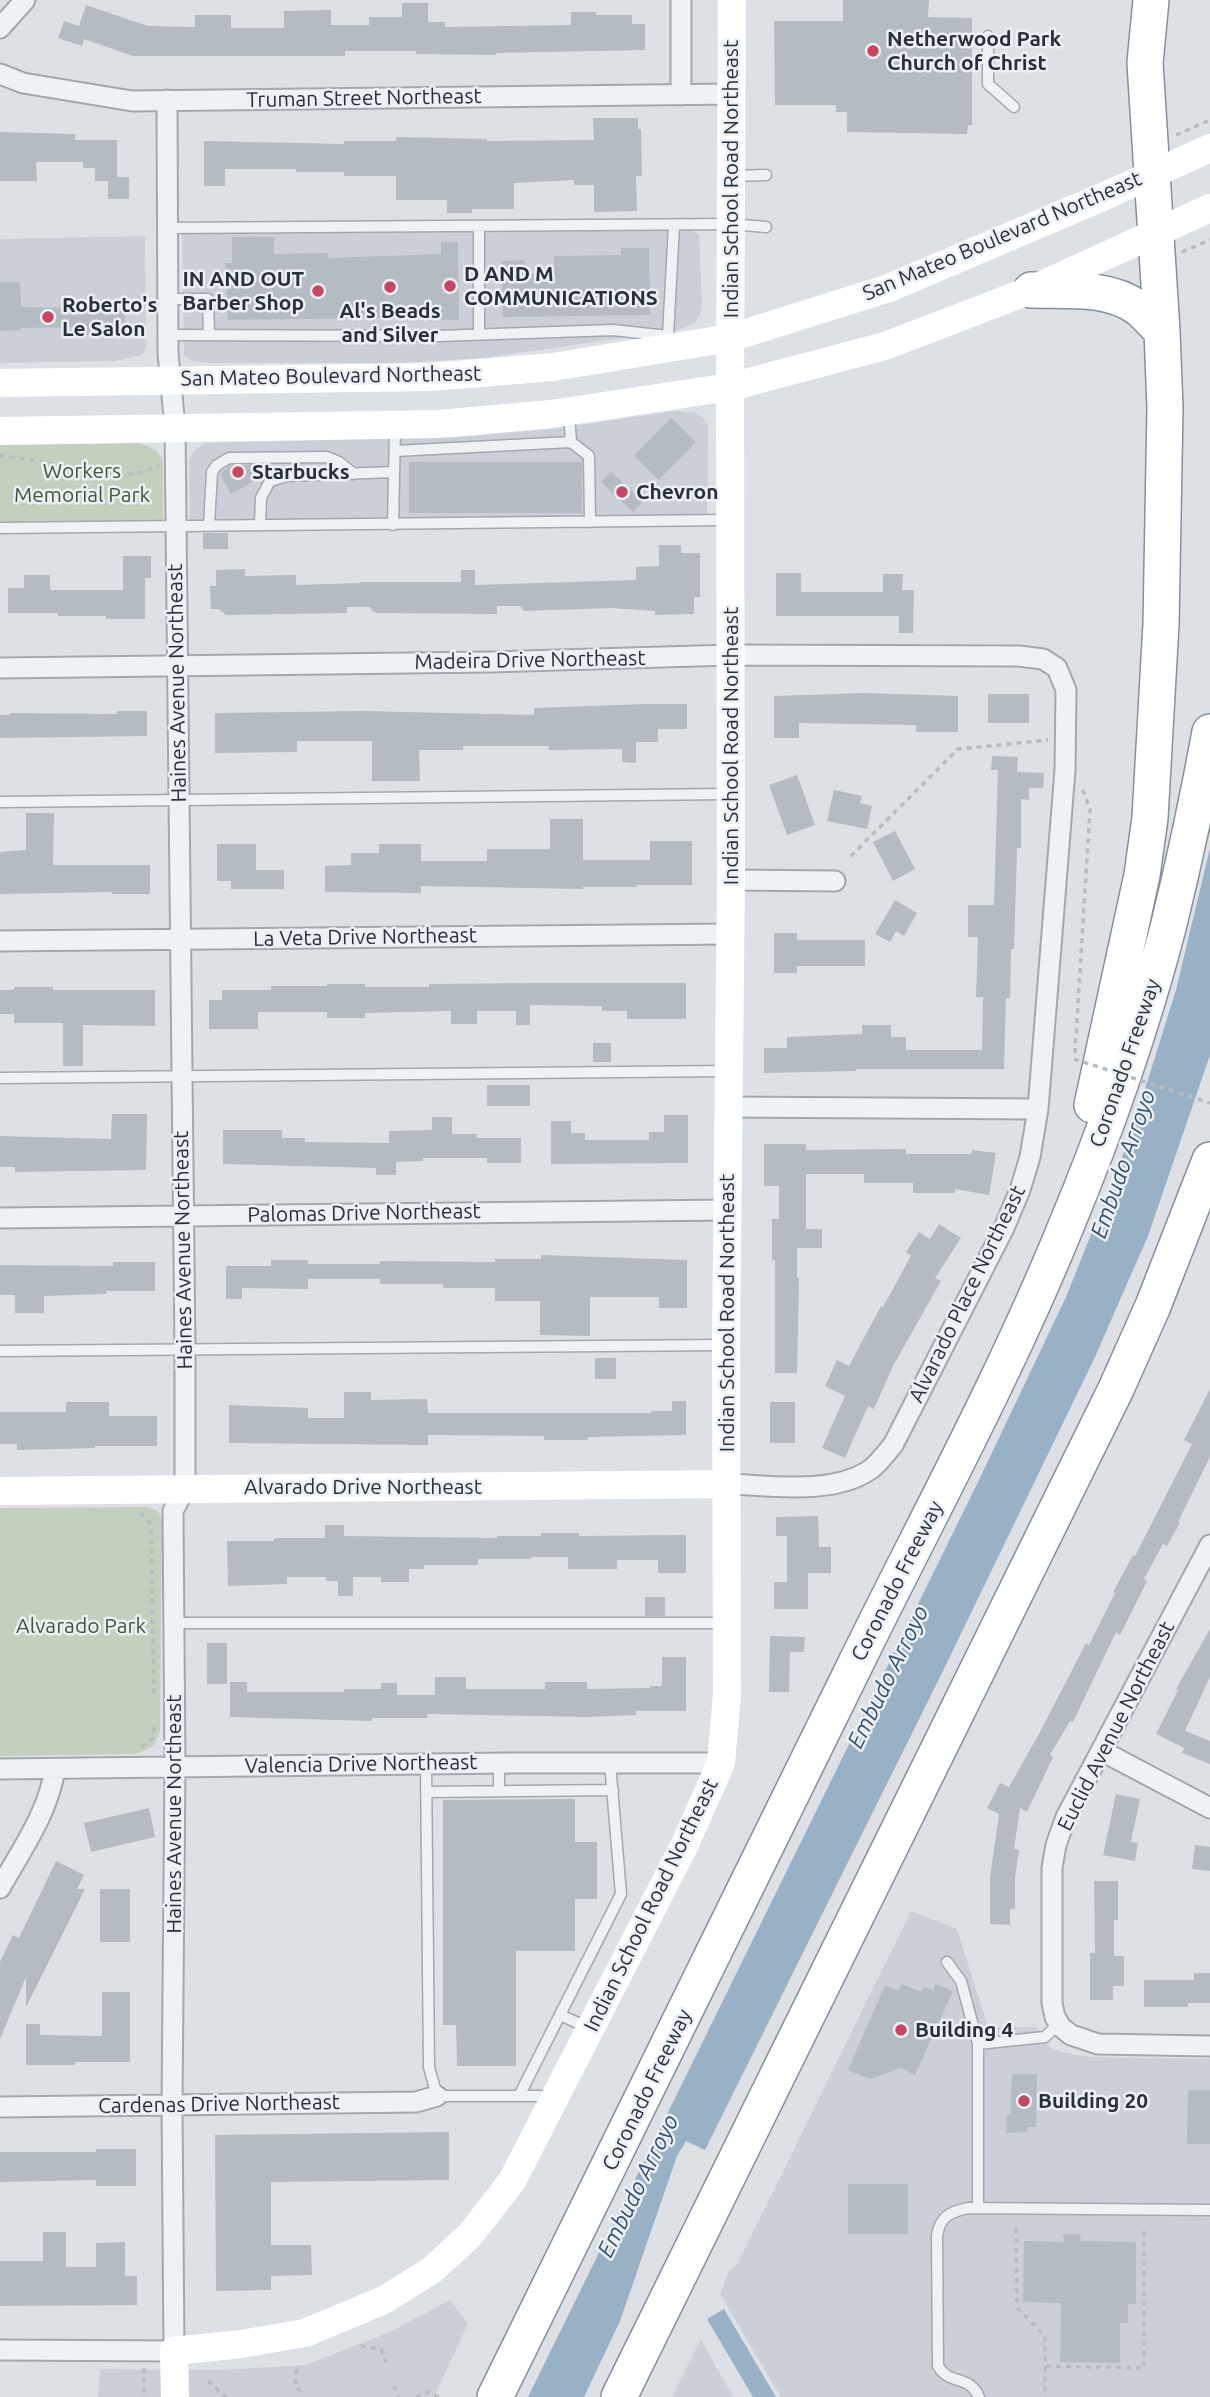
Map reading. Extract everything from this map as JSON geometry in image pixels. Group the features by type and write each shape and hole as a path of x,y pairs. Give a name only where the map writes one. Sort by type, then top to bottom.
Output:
{"highway":[{"path":"1064,1232 1132,922 1150,818 1161,624 1165,408 1161,331 1171,236 1145,64 1151,0"},
{"path":"1031,290 1113,294 1138,308 1161,331"},
{"name":"Coronado Freeway","path":"495,2397 996,1384 1064,1232 1112,1107 1146,1005 1185,855 1210,732"},
{"path":"620,2397 1116,1390 1153,1306 1210,1160"}],"street":[{"path":"0,28 25,0"},
{"path":"681,0 681,95"},
{"name":"Indian School Road Northeast","path":"174,2351 241,2344 305,2333 384,2300 432,2270 470,2235 512,2181 685,1844 721,1763 727,1694 732,0"},
{"name":"Truman Street Northeast","path":"0,74 23,83 132,101 732,94"},
{"name":"Haines Avenue Northeast","path":"167,100 167,335 175,427 185,1349 185,1488 173,1511 176,1766 172,2105 175,2397"},
{"name":"San Mateo Boulevard Northeast","path":"0,383 431,377 553,367 669,342 730,338 888,288 1210,148"},
{"path":"0,431 175,427 395,438 439,424 569,411 730,387 885,346 1171,236 1210,208"},
{"name":"Madeira Drive Northeast","path":"0,668 731,655 1019,656 1043,659 1057,668"},
{"name":"Alvarado Place Northeast","path":"726,1484 822,1486 850,1481 873,1468 892,1445 1004,1228 1020,1190 1030,1157 1038,1110 1065,770 1066,690 1057,668"},
{"path":"731,880 835,881"},
{"name":"La Veta Drive Northeast","path":"0,942 730,934"},
{"path":"728,1107 1038,1110"},
{"name":"Palomas Drive Northeast","path":"0,1218 728,1210"},
{"name":"Alvarado Drive Northeast","path":"0,1491 726,1484"},
{"name":"Euclid Avenue Northeast","path":"1065,2029 1052,2003 1052,1868 1056,1845 1066,1817 1210,1545"},
{"path":"1102,1751 1210,1808"},
{"name":"Valencia Drive Northeast","path":"0,1769 721,1763"},
{"path":"0,1888 43,1812 52,1789 55,1769"},
{"path":"1065,2029 1098,2044 1210,2046"},
{"name":"Cardenas Drive Northeast","path":"0,2107 416,2102 437,2096"},
{"path":"0,2350 174,2351"}],"lane":[{"path":"988,36 988,84 1014,107"},
{"path":"731,176 766,175"},
{"path":"167,228 731,224 766,227"},
{"path":"167,335 479,334 613,330 669,342 674,225"},
{"path":"479,226 479,334"},
{"path":"167,299 208,299 209,335"},
{"path":"569,411 571,442"},
{"path":"393,525 395,438 571,442 589,456 590,522"},
{"path":"209,526 212,472 217,465 229,458 327,457 339,462 354,474"},
{"path":"260,525 261,498 270,481 287,476 394,472"},
{"path":"0,528 730,520"},
{"path":"0,802 731,794"},
{"path":"0,1078 729,1071"},
{"path":"0,1351 726,1345"},
{"path":"173,1623 727,1623"},
{"path":"499,1763 499,1791"},
{"path":"519,2096 621,1894 610,1763"},
{"path":"426,1764 429,2067 437,2096 556,2096"},
{"path":"426,1792 612,1790"},
{"path":"947,1962 961,1981 978,2044 978,2208"},
{"path":"560,2015 591,2028"},
{"path":"978,2044 1045,2037 1065,2029"},
{"path":"979,2397 974,2386 950,2378 938,2367 938,2226 947,2214 968,2208 1210,2210"}],"path":[{"path":"1176,135 1210,120"},
{"path":"1171,236 1210,240"},
{"path":"0,456 117,474 137,474 162,464"},
{"path":"851,856 958,749 1051,740"},
{"path":"1065,770 1084,791 1090,809 1074,1059 1210,1103"},
{"path":"137,1512 146,1517 151,1526 154,1701"},
{"path":"137,1748 146,1746 153,1738 154,1714"},
{"path":"1046,2366 1144,2368 1144,2227"},
{"path":"1016,2228 1017,2308 1045,2336 1045,2397"},
{"path":"361,2346 381,2349 388,2368"},
{"path":"144,2364 144,2397"},
{"path":"297,2369 295,2386 305,2395"},
{"path":"208,2381 226,2397"},
{"path":"394,2386 398,2397"},
{"path":"416,2397 429,2392 439,2397"}],"shaded area":[{"path":"691,230 699,234 701,313 696,322 678,330 483,358 398,363 208,363 192,361 184,355 182,233"},
{"path":"145,236 146,348 142,355 115,361 0,363 0,239"},
{"path":"676,411 695,412 708,426 707,523 190,531 189,460 194,451 205,443 461,437 552,429"},
{"path":"911,1911 957,1929 988,2027 1037,2027 1050,2047 1061,2052 1089,2057 1210,2059 1210,2397 781,2397 720,2294 728,2273 738,2263"},
{"path":"450,2300 468,2324 434,2397 98,2397 100,2369 219,2370 306,2365 390,2332"},
{"path":"701,2339 717,2369 734,2397 672,2397"}],"green space":[{"name":"Workers Memorial Park","path":"138,443 154,449 163,461 163,522 0,523 0,445"},
{"name":"Alvarado Park","path":"148,1507 158,1511 162,1520 160,1731 153,1746 137,1754 0,1756 0,1508"}],"water":[{"name":"Embudo Arroyo","path":"1210,848 1210,1055 1148,1236 1095,1357 941,1675 705,2150 686,2141 677,2156 620,2321 584,2397 528,2397 979,1480 1066,1297 1129,1140 1176,990"},
{"path":"724,2309 776,2397 753,2397 707,2319"}],"building":[{"path":"843,0 929,0 928,17 972,18 972,125 968,125 967,134 847,132 847,112 836,112 836,105 775,105 774,21 843,21"},
{"path":"402,3 428,3 428,22 445,22 445,27 571,25 571,12 632,15 632,24 645,24 645,50 496,55 345,51 345,56 133,56 84,39 82,46 58,38 64,21 79,26 86,5 148,26 195,27 195,15 231,15 231,28 284,28 284,11 331,10 331,25 369,25 369,17 402,17"},
{"path":"593,118 638,118 638,129 641,129 642,176 636,176 637,211 594,212 594,185 574,185 574,180 514,183 514,209 472,209 472,213 447,213 447,200 396,200 396,176 344,176 344,172 296,172 296,169 225,169 225,186 204,186 204,141 344,144 344,141 396,141 396,137 487,141 594,140"},
{"path":"0,132 75,134 75,140 117,140 117,177 129,177 129,199 108,199 108,181 95,181 95,168 83,168 83,162 36,162 37,181 0,181"},
{"path":"232,237 274,237 274,254 328,253 328,258 441,254 441,242 458,242 459,320 228,320 225,263 232,263"},
{"path":"621,248 649,248 650,315 503,317 502,261 525,260 525,274 554,273 554,256 621,255"},
{"path":"0,282 20,282 21,307 125,309 124,334 83,335 83,327 0,331"},
{"path":"671,418 696,442 659,480 634,456"},
{"path":"409,462 582,462 582,513 409,513"},
{"path":"231,465 258,465 258,479 231,494 220,474"},
{"name":"Chevron","path":"611,472 643,501 633,512 601,482"},
{"path":"203,533 228,533 228,549 203,549"},
{"path":"659,545 681,545 681,553 700,553 700,597 694,597 694,614 655,615 655,611 612,608 524,611 520,606 497,606 497,614 377,613 370,607 347,607 347,613 226,615 219,609 211,609 210,586 216,586 216,570 245,569 245,576 296,575 296,585 461,582 461,570 475,570 475,585 636,580 636,567 659,566"},
{"path":"123,556 151,556 151,578 145,578 145,619 58,616 58,613 8,613 8,588 24,588 24,575 50,575 50,590 123,590"},
{"path":"776,573 801,573 801,592 883,592 883,574 903,574 902,590 914,590 913,633 899,633 899,616 776,616"},
{"path":"866,693 958,696 958,732 916,732 916,725 799,723 799,738 774,738 774,696"},
{"path":"988,694 1029,694 1029,723 988,723"},
{"path":"687,704 687,729 658,729 658,742 636,742 636,763 622,762 622,749 549,750 549,746 463,746 463,750 419,750 420,781 372,781 372,741 297,741 297,752 215,753 215,713 363,711 534,715 534,708"},
{"path":"117,711 147,711 147,736 0,738 0,715 117,714"},
{"path":"992,756 1018,757 1017,772 1044,773 1043,788 1029,788 1029,800 1021,799 1021,848 1017,848 1014,949 1011,949 1010,998 1006,998 1004,1069 856,1069 764,1073 764,1048 787,1048 787,1037 862,1034 862,1025 891,1025 891,1037 906,1037 906,1050 982,1050 983,997 976,997 978,937 968,937 968,905 994,905 998,770 991,770"},
{"path":"797,775 815,825 787,835 769,785"},
{"path":"834,790 862,796 860,803 872,806 867,829 827,821"},
{"path":"26,813 54,813 53,865 150,865 150,894 0,894 0,852 26,850"},
{"path":"550,819 583,819 583,860 650,860 650,841 692,841 692,885 583,889 421,886 421,893 325,892 325,866 351,865 351,853 379,853 379,844 421,844 421,861 487,861 487,849 550,849"},
{"path":"895,831 915,869 893,881 873,842"},
{"path":"217,844 256,844 256,870 284,870 284,889 231,889 231,881 217,881"},
{"path":"895,900 917,913 904,936 896,931 890,942 875,934"},
{"path":"774,933 797,933 797,940 865,940 865,966 797,966 797,973 774,973"},
{"path":"686,983 686,1019 627,1019 627,1011 602,1011 602,1006 530,1005 530,1025 516,1025 516,1011 477,1011 477,1024 451,1024 451,1011 365,1013 365,1018 327,1018 327,1012 258,1012 258,1029 209,1029 209,1000 222,1000 222,990 271,990 271,986 327,984 429,987 429,984"},
{"path":"14,987 53,987 53,990 155,990 155,1026 83,1025 83,1066 63,1066 63,1023 14,1023 14,1014 0,1014 0,990 14,990"},
{"path":"593,1043 611,1043 611,1062 593,1062"},
{"path":"487,1085 530,1085 530,1106 487,1106"},
{"path":"112,1114 147,1114 146,1170 15,1172 15,1167 0,1167 0,1136 111,1139"},
{"path":"664,1115 688,1115 688,1163 551,1164 551,1121 571,1121 571,1133 585,1133 585,1140 649,1140 649,1132 664,1132"},
{"path":"432,1117 452,1117 452,1134 477,1134 477,1138 521,1138 521,1163 487,1163 487,1158 423,1158 423,1161 396,1162 396,1175 376,1175 376,1168 223,1164 223,1130 282,1130 282,1138 305,1138 305,1142 389,1143 389,1131 432,1130"},
{"path":"764,1144 806,1144 806,1150 906,1149 906,1154 971,1154 972,1150 996,1153 989,1195 955,1189 955,1193 913,1193 913,1183 864,1183 864,1174 806,1174 806,1229 822,1229 822,1248 797,1248 797,1373 775,1373 775,1260 772,1260 772,1219 779,1219 779,1186 764,1186"},
{"path":"939,1224 961,1238 935,1278 941,1281 893,1366 874,1409 868,1406 845,1458 822,1448 845,1396 825,1386 837,1360 849,1366 911,1256 906,1252 919,1232 930,1239"},
{"path":"541,1255 687,1260 687,1308 659,1308 659,1297 590,1297 590,1336 540,1335 540,1301 495,1301 495,1288 443,1288 443,1284 380,1284 380,1279 308,1279 308,1289 242,1288 242,1299 226,1299 226,1266 271,1266 271,1260 308,1260 308,1264 380,1264 380,1261 495,1262 495,1259 541,1259"},
{"path":"113,1262 155,1262 155,1291 106,1291 106,1294 44,1296 44,1313 15,1313 15,1295 0,1295 0,1265 113,1266"},
{"path":"595,1358 616,1358 616,1379 595,1379"},
{"path":"1210,1389 1210,1457 1178,1522 1180,1523 1167,1546 1163,1544 1144,1579 1147,1581 1120,1635 1116,1632 1073,1722 1070,1721 1050,1755 1053,1757 1027,1812 1020,1808 1014,1849 1019,1850 1015,1877 1015,1909 1010,1909 1010,1925 990,1924 990,1878 999,1814 987,1808 1000,1783 1009,1787 1086,1643 1089,1645 1115,1593 1113,1592 1133,1555 1135,1556 1192,1444 1184,1440"},
{"path":"344,1392 371,1392 371,1400 427,1399 428,1413 651,1413 672,1411 672,1401 686,1401 686,1435 544,1440 544,1436 428,1435 428,1445 229,1443 229,1405 308,1408 308,1418 344,1418"},
{"path":"66,1402 109,1402 109,1416 157,1416 157,1446 17,1450 17,1444 0,1444 0,1412 66,1412"},
{"path":"770,1402 795,1402 795,1443 770,1443"},
{"path":"818,1516 819,1547 831,1547 831,1573 808,1573 808,1609 774,1609 774,1582 787,1582 787,1536 776,1536 776,1517"},
{"path":"325,1525 344,1525 344,1536 497,1538 541,1536 541,1533 579,1533 579,1536 686,1535 686,1573 658,1573 658,1560 617,1560 617,1569 568,1569 568,1557 531,1557 478,1559 478,1565 424,1565 424,1569 409,1569 409,1582 381,1582 381,1577 353,1577 353,1596 338,1596 338,1581 326,1581 326,1577 287,1577 287,1584 228,1586 227,1541 325,1538"},
{"path":"645,1597 665,1597 665,1616 645,1616"},
{"path":"1210,1629 1210,1677 1185,1731 1210,1741 1210,1764 1182,1753 1184,1748 1156,1734 1178,1690 1176,1689"},
{"path":"770,1636 805,1637 804,1652 790,1652 789,1692 769,1692"},
{"path":"207,1643 227,1643 227,1684 207,1684"},
{"path":"662,1657 686,1657 686,1711 636,1711 636,1715 587,1717 427,1714 427,1718 372,1718 372,1721 230,1717 230,1682 247,1682 247,1692 344,1692 344,1689 381,1689 381,1683 397,1683 397,1695 435,1695 435,1677 466,1677 466,1689 545,1689 545,1682 587,1682 587,1689 650,1688 662,1686"},
{"path":"1116,1794 1140,1799 1131,1842 1138,1843 1135,1861 1103,1855"},
{"path":"575,1799 575,1842 597,1842 597,1899 575,1899 575,1951 516,1951 516,2066 457,2066 456,2025 443,2025 443,1800"},
{"path":"149,1808 155,1837 91,1852 84,1823"},
{"path":"1195,1845 1210,1847 1210,1871 1192,1869"},
{"path":"56,1861 84,1875 77,1889 85,1889 26,2007 26,1977 0,2039 0,1962 13,1935 19,1938"},
{"path":"1094,1881 1118,1881 1114,1956 1124,1956 1124,1986 1113,1986 1113,2000 1090,2000 1090,1953 1095,1953"},
{"path":"100,1889 130,1889 130,1942 100,1942"},
{"path":"1194,1973 1210,1973 1210,2003 1188,2003 1188,2007 1144,2007 1144,1980 1194,1980"},
{"name":"Building 4","path":"902,1984 921,1992 924,1987 933,1990 935,1984 953,1991 915,2075 901,2068 870,2079 848,2070 885,1985 898,1991"},
{"path":"102,1992 130,1992 130,2062 26,2065 26,2024 40,2024 40,2035 102,2036"},
{"name":"Building 20","path":"1012,2074 1037,2074 1036,2127 1027,2127 1027,2132 1006,2133 1007,2115 1010,2115"},
{"path":"1188,2090 1210,2090 1210,2144 1187,2144"},
{"path":"449,2132 449,2180 271,2182 271,2245 311,2245 312,2275 271,2276 271,2290 216,2291 215,2135"},
{"path":"96,2149 136,2149 136,2186 96,2186 96,2180 0,2182 0,2152 96,2152"},
{"path":"848,2184 908,2184 908,2234 848,2234"},
{"path":"43,2232 66,2232 66,2267 96,2267 96,2243 125,2242 125,2276 137,2276 137,2305 0,2306 0,2261 43,2261"},
{"path":"1063,2234 1080,2234 1081,2241 1136,2242 1136,2304 1128,2304 1128,2323 1120,2323 1120,2363 1060,2362 1061,2303 1023,2302 1024,2241 1064,2242"}],"place":[{"name":"Netherwood Park Church of Christ","path":"873,51"},
{"name":"D AND M COMMUNICATIONS","path":"450,286"},
{"name":"Al's Beads and Silver","path":"390,287"},
{"name":"IN AND OUT Barber Shop","path":"318,291"},
{"name":"Roberto's Le Salon","path":"48,317"},
{"name":"Starbucks","path":"238,472"},
{"name":"Chevron","path":"622,492"},
{"name":"Building 4","path":"901,2030"},
{"name":"Building 20","path":"1024,2101"}]}
